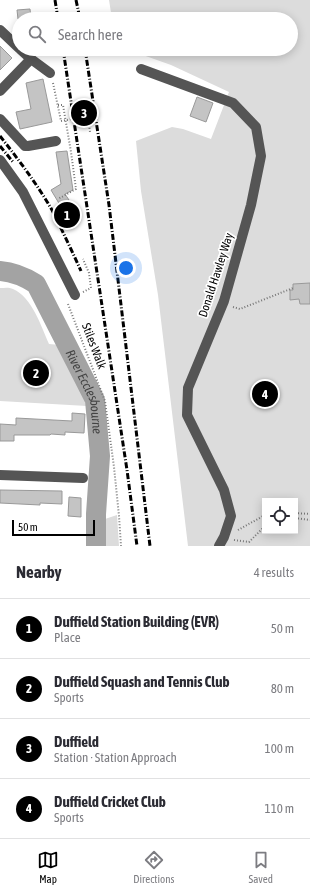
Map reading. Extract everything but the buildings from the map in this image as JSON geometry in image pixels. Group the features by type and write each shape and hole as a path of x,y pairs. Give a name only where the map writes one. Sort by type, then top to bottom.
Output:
{"street":[{"path":"0,30 12,41"},
{"path":"28,56 50,73"},
{"path":"0,92 31,59"},
{"name":"Donald Hawley Way","path":"142,69 233,103 256,127 261,156 251,204 222,304 188,388 187,415 224,490 232,516 225,541"},
{"path":"0,120 25,146 56,141"},
{"path":"0,160 23,192 65,274 71,297"},
{"path":"0,475 83,478"}],"path":[{"path":"50,73 61,121 88,116 90,132"},
{"path":"58,106 63,105 76,189 58,199"},
{"path":"71,297 91,288 89,273 84,259"},
{"path":"222,304 240,309 293,288"},
{"name":"Stiles Walk","path":"71,297 105,402 116,488 121,546"},
{"path":"298,513 310,514"},
{"path":"225,541 262,517"},
{"path":"298,518 310,520"},
{"path":"225,541 249,542 262,529"}],"shaded area":[{"path":"109,0 310,0 310,546 188,546 158,295 141,191 136,141 172,127 183,129 211,139 229,92 171,65 146,56 298,56 298,12 111,12"},
{"path":"0,288 13,289 26,298 39,321 49,344 60,345 87,406 0,401"},
{"path":"117,515 119,546 101,546 102,520"}],"waterway":[{"name":"River Ecclesbourne","path":"0,271 19,275 36,284 95,400 100,456 96,514 96,546"}],"railway":[{"path":"55,0 57,12"},
{"path":"76,0 79,12"},
{"path":"64,56 127,470 137,546"},
{"path":"86,56 109,205 150,546"},
{"path":"0,136 46,200 81,271"},
{"path":"0,146 13,162"}],"place":[{"name":"Duffield","path":"84,113"},
{"name":"Duffield Station Building (EVR)","path":"67,215"},
{"name":"Duffield Squash and Tennis Club","path":"36,373"},
{"name":"Duffield Cricket Club","path":"265,394"}]}
